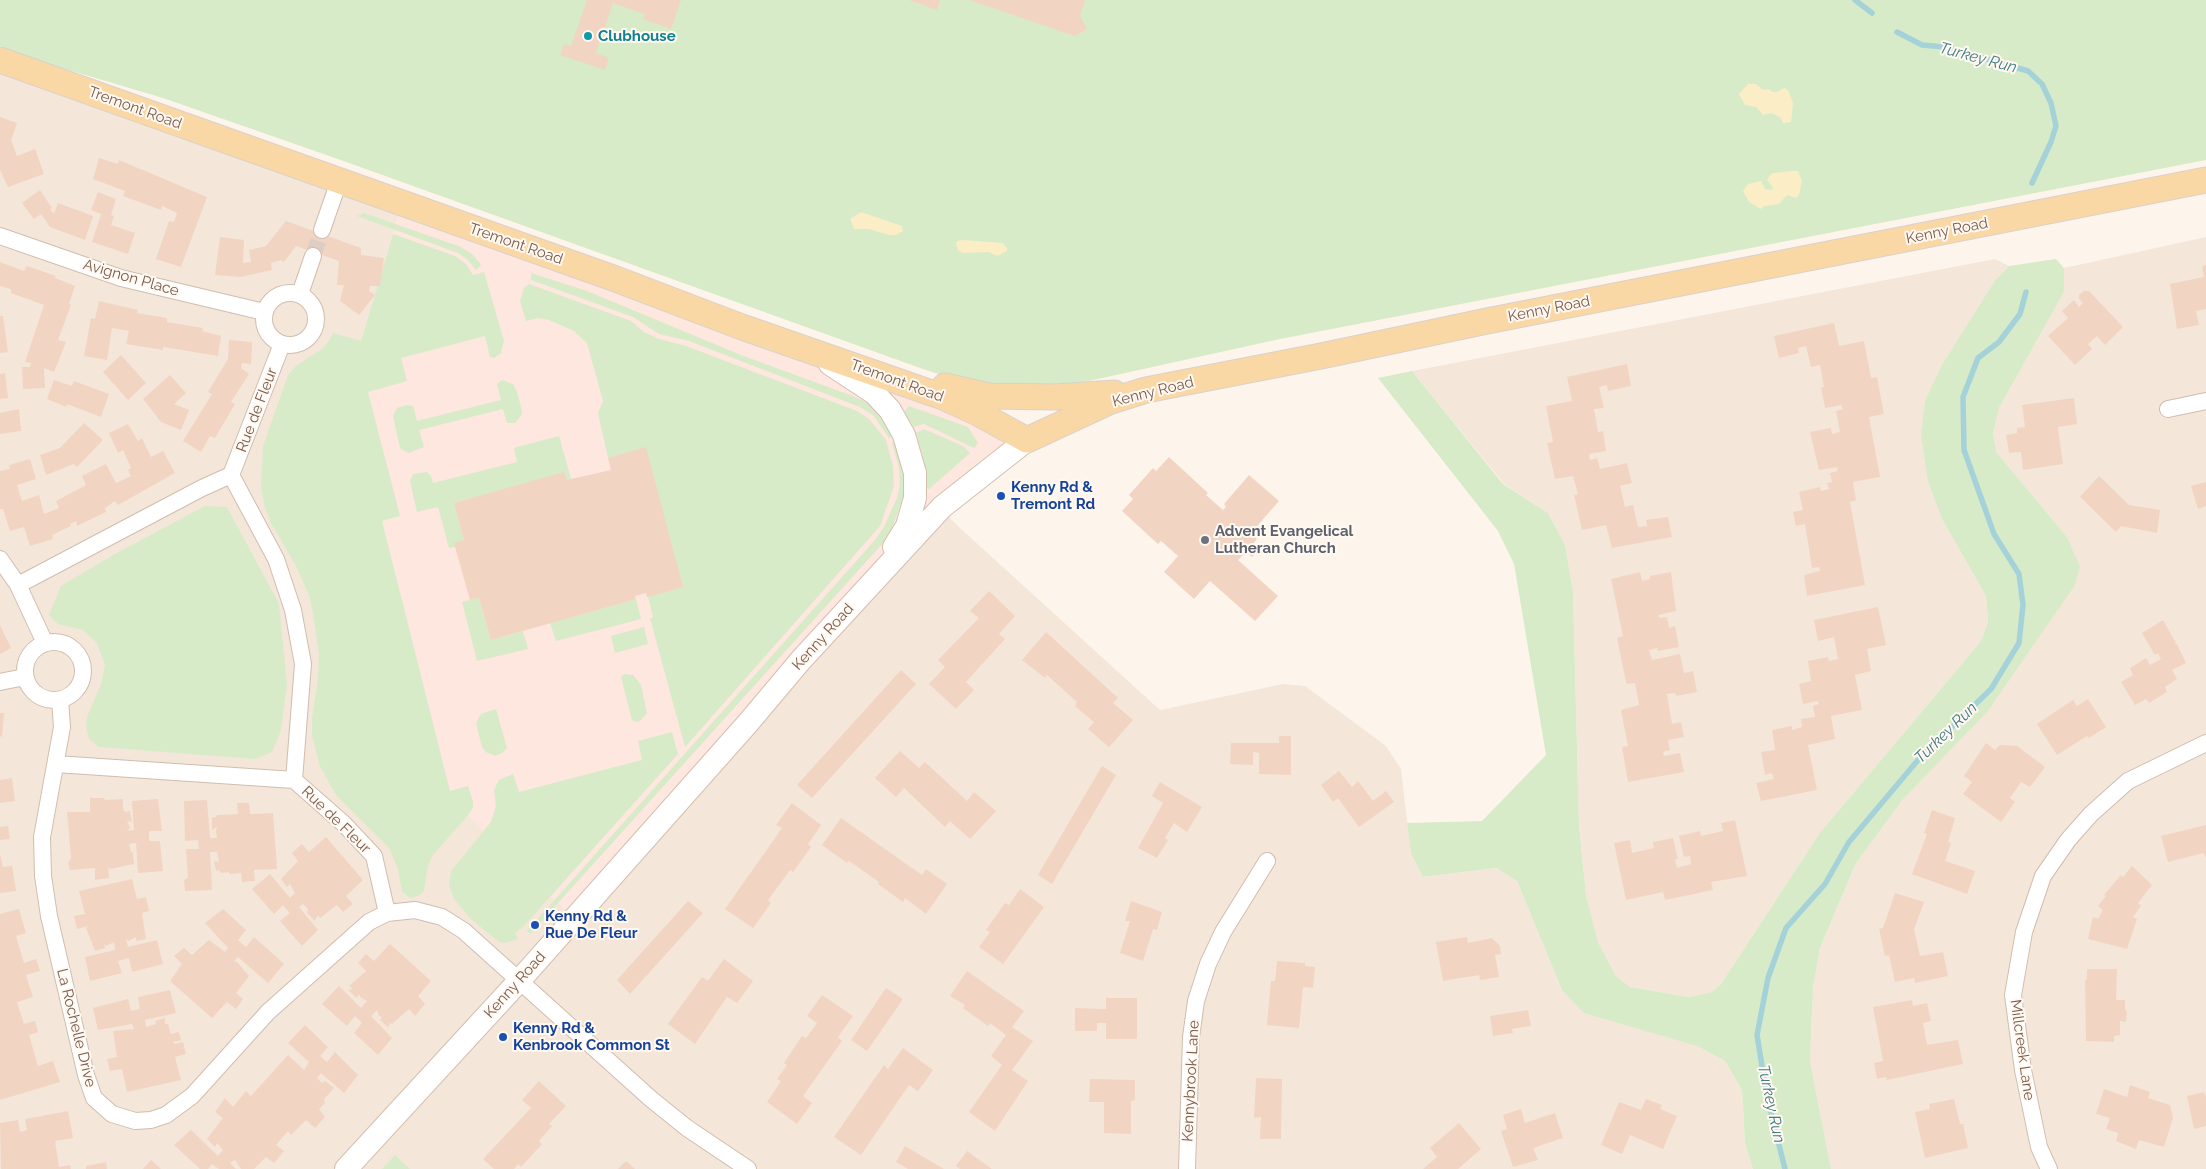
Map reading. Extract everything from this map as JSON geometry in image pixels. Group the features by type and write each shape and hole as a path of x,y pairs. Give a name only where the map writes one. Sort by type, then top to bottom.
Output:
{"main road":[{"name":"Tremont Road","path":"0,60 943,397 976,412 1026,440"},
{"name":"Kenny Road","path":"346,1169 519,981 748,723 801,660 942,507 1026,440 1111,401 1146,390 2206,180"},
{"path":"785,341 802,341 915,378 989,396 1056,398 1146,390"},
{"path":"785,341 843,371 874,393 890,410 904,435 915,473 915,498 907,526 874,580"}],"street":[{"path":"322,230 338,182"},
{"name":"Avignon Place","path":"0,236 121,278 264,312"},
{"path":"300,294 313,256"},
{"path":"285,292 300,294 311,302 317,314 315,328 308,339 296,345 282,344 271,337 264,326 264,312 272,299 285,292"},
{"name":"Rue de Fleur","path":"282,344 232,475 276,559 293,610 303,664 294,780"},
{"path":"2168,409 2206,401"},
{"path":"18,585 202,488 232,475"},
{"path":"0,559 18,585 45,643"},
{"path":"45,643 64,644 72,648 82,664 81,683 76,691 60,700 50,701 34,693 28,686 25,677 26,660 31,653 45,643"},
{"path":"0,682 25,677"},
{"name":"La Rochelle Drive","path":"60,700 62,727 42,837 43,876 49,916 86,1076 94,1098 112,1114 135,1121 151,1120 166,1116 192,1096 268,1012 369,922 386,913"},
{"name":"Millcreek Lane","path":"2049,1169 2040,1147 2022,1070 2013,995 2024,932 2043,876 2068,840 2092,814 2128,781 2206,743"},
{"name":"Rue de Fleur","path":"56,764 294,780 344,824 374,856 386,913"},
{"name":"Kennybrook Lane","path":"1188,1169 1191,1037 1196,1001 1208,964 1223,932 1267,861"},
{"path":"386,913 415,910 442,917 464,931 680,1122 748,1169"}],"shaded area":[{"path":"0,60 402,204 354,365 374,523 946,514 1160,710 1283,684 1305,686 1386,746 1401,769 1411,854 1423,877 1496,868 1517,881 1562,990 1697,1046 1725,1061 1742,1090 1745,1144 1753,1169 0,1169"},
{"path":"402,204 1027,440 946,514 579,924 386,735 374,523 392,518 354,365"},
{"path":"2206,237 2206,1169 1831,1169 1810,1061 1813,988 1820,948 1856,863 1904,798 2067,537 1997,453 1993,434 1999,408 2064,292 2064,268"},
{"path":"1995,259 2009,266 1996,279 1942,519 1986,596 1988,622 1981,641 1819,834 1721,984 1712,992 1689,997 1630,987 1616,976 1598,942 1586,895 1579,825 1573,591 1565,545 1548,513 1504,484 1412,371"}],"green space":[{"path":"0,0 2206,0 2206,160 1280,339 1066,386 1040,388 960,381 923,369 163,98 38,61 0,46"},
{"path":"364,213 461,247 472,254 481,265 476,270 468,260 458,253 357,216"},
{"path":"393,234 455,256 466,264 473,275 484,272 504,341 501,353 494,358 490,357 485,336 401,358 407,381 368,392 400,516 382,521 450,791 468,786 473,802 473,808 468,815 433,855 428,865 424,891 420,895 411,898 402,892 398,869 389,848 336,795 320,766 312,736 312,718 318,678 319,654 313,613 309,595 295,564 271,523 265,508 261,487 263,446 288,375 297,365 322,349 333,333 361,341"},
{"path":"2056,259 2064,268 2064,292 1999,408 1993,434 1997,453 2067,537 2080,567 2075,585 1987,712 1904,798 1856,863 1820,948 1813,988 1810,1061 1831,1169 1753,1169 1745,1144 1742,1090 1725,1061 1697,1046 1584,1013 1562,990 1517,881 1496,868 1423,877 1411,854 1407,823 1482,821 1546,755 1514,564 1498,531 1378,378 1412,371 1503,484 1548,513 1565,545 1573,591 1579,825 1586,895 1598,942 1616,976 1630,987 1689,997 1712,992 1721,984 1819,834 1981,641 1988,622 1986,596 1942,519 1928,481 1921,435 1925,401 1942,365 1996,279 2009,266"},
{"path":"531,273 587,291 741,355 868,403 882,414 895,435 889,438 873,415 860,407 689,341 659,334 633,317 531,280"},
{"path":"529,284 631,321 644,332 659,339 686,346 857,411 869,419 886,440 893,466 894,486 880,526 685,747 650,618 653,618 648,596 645,448 608,458 598,413 603,401 587,343 574,331 549,320 538,318 526,321 520,301 524,288"},
{"path":"502,380 513,384 517,392 522,411 521,416 515,423 507,423 503,409 419,430 424,447 408,453 400,448 393,416 397,408 406,405 413,406 417,421 501,400 497,384"},
{"path":"909,406 968,427 978,443 974,448 924,424 914,427 904,412"},
{"path":"924,429 963,446 970,453 929,489 926,487 923,457 916,433"},
{"path":"559,436 571,479 567,480 564,473 454,503 464,540 455,547 449,548 438,507 417,512 410,481 413,474 426,472 431,476 433,483 517,462 514,449 517,447"},
{"path":"898,441 904,466 905,492 891,531 883,543 530,934 527,931 875,540 884,527 897,498 900,485 899,468 892,443"},
{"path":"205,506 227,507 279,604 287,684 281,730 272,752 255,759 99,747 89,739 86,726 87,717 101,684 105,665 97,643 83,630 58,624 49,615 61,586 115,554"},
{"path":"479,598 491,640 523,631 528,649 477,661 462,602"},
{"path":"636,599 641,619 556,641 550,623"},
{"path":"644,627 648,644 615,653 611,636"},
{"path":"624,674 633,675 641,685 647,713 640,721 632,720 621,677"},
{"path":"496,709 507,748 495,756 486,752 482,747 476,723 481,714"},
{"path":"672,732 678,754 523,927 515,933 518,939 506,943 499,942 471,919 454,899 449,885 451,871 491,822 496,806 494,790 499,780 513,774 519,792 642,760 638,741"},
{"path":"395,1155 410,1169 382,1169"}],"sand":[{"path":"1748,84 1756,84 1763,90 1769,89 1772,92 1777,92 1784,88 1788,90 1793,103 1791,122 1783,123 1781,118 1772,113 1763,115 1756,107 1745,105 1739,94"},
{"path":"1798,171 1802,181 1799,195 1796,198 1787,195 1779,204 1764,206 1761,209 1749,202 1743,191 1748,184 1761,181 1765,189 1773,190 1767,180 1770,175"},
{"path":"861,212 902,226 903,231 896,235 889,235 869,229 854,229 850,219"},
{"path":"957,241 1003,243 1007,251 997,256 989,252 962,253 956,245"}],"building":[{"name":"Clubhouse","path":"587,0 681,0 671,29 643,19 645,14 613,3 596,53 609,58 605,70 560,55 564,44 571,46"},
{"path":"909,0 940,0 937,10"},
{"path":"969,0 1085,0 1080,16 1087,29 1075,36"},
{"path":"0,117 17,123 11,140 17,156 35,149 44,174 8,187 0,170"},
{"path":"99,158 118,164 119,160 207,197 181,267 156,259 169,221 174,222 177,213 162,206 161,210 123,196 125,191 93,179"},
{"path":"40,190 54,214 58,203 93,216 85,240 50,227 41,214 34,219 22,203"},
{"path":"98,192 116,199 111,215 114,216 111,225 135,233 128,254 92,242 101,214 91,210"},
{"path":"286,221 361,248 361,255 384,258 380,286 370,286 369,291 375,295 359,315 340,301 344,285 337,285 339,261 296,246 284,262 281,260 271,263 272,270 241,277 215,275 220,237 244,240 243,263 251,262 249,250 266,246"},
{"path":"0,262 24,271 27,266 56,276 55,278 75,286 69,304 71,305 58,340 66,342 54,372 44,368 45,388 23,389 22,367 30,367 31,363 25,362 44,305 11,293 11,289 0,286"},
{"path":"2206,265 2206,309 2196,311 2199,325 2177,329 2170,284 2204,277 2202,266"},
{"path":"2084,291 2089,291 2123,327 2105,345 2097,336 2088,344 2092,349 2075,365 2048,336 2068,318 2062,311 2074,300 2079,307 2083,303 2079,299 2079,295"},
{"path":"99,301 138,310 137,313 167,318 167,322 203,328 202,331 221,336 218,356 163,347 163,350 126,344 129,331 112,328 107,360 84,356 91,318 95,319"},
{"path":"0,316 3,316 8,352 0,353"},
{"path":"1834,323 1839,346 1864,341 1871,378 1877,377 1884,414 1869,417 1880,477 1853,482 1856,500 1850,502 1865,585 1807,596 1804,575 1820,571 1819,567 1812,568 1805,524 1796,526 1793,512 1803,510 1799,492 1820,487 1821,491 1829,489 1827,483 1832,482 1830,473 1838,471 1837,467 1819,470 1810,432 1831,428 1832,434 1840,432 1836,411 1843,409 1841,405 1825,408 1821,387 1824,387 1820,365 1811,367 1806,346 1798,348 1799,353 1779,358 1774,336"},
{"path":"229,340 252,342 251,364 242,363 241,368 249,374 231,402 235,404 215,438 210,436 201,452 183,441 212,394 208,392 228,359"},
{"path":"121,355 146,383 128,400 103,372"},
{"path":"1627,364 1631,386 1608,391 1607,385 1599,387 1604,408 1594,409 1598,432 1603,431 1606,451 1589,454 1590,460 1597,458 1600,469 1627,463 1632,483 1620,486 1625,507 1633,505 1638,527 1647,526 1646,520 1668,517 1672,537 1612,548 1606,525 1582,530 1574,495 1578,494 1573,476 1555,479 1547,443 1553,442 1546,406 1572,401 1567,377"},
{"path":"5,373 8,398 0,399 0,374"},
{"path":"170,375 186,393 174,404 189,410 181,430 161,422 143,399"},
{"path":"54,380 72,386 74,381 109,394 101,417 67,404 66,407 47,399"},
{"path":"2074,398 2077,424 2058,427 2063,464 2023,470 2021,452 2009,453 2006,435 2017,433 2017,428 2025,427 2022,405"},
{"path":"19,409 21,431 0,434 0,413"},
{"path":"84,423 103,440 77,467 74,464 46,475 40,455 60,448"},
{"path":"128,424 138,441 142,438 151,457 163,451 175,473 118,505 115,501 105,508 106,512 77,526 76,521 70,524 71,526 52,535 53,539 30,546 24,527 10,531 3,509 0,509 0,471 10,469 9,465 30,459 36,479 17,485 22,501 39,495 44,514 59,508 56,501 86,485 82,476 106,464 116,483 131,476 128,470 131,468 123,450 118,453 109,433"},
{"path":"646,447 683,587 647,597 646,593 635,596 636,599 491,640 479,598 470,600 455,547 454,543 464,540 454,503 564,472 567,480 611,470 608,458"},
{"name":"Advent Evangelical Lutheran Church","path":"1169,457 1208,493 1206,495 1223,510 1226,507 1224,504 1249,475 1279,501 1251,533 1257,539 1252,545 1258,551 1252,557 1246,552 1238,560 1278,596 1255,621 1210,581 1194,599 1164,572 1178,556 1161,541 1158,544 1122,511 1133,499 1129,495 1153,468 1156,471"},
{"path":"2099,476 2129,505 2160,510 2157,533 2121,526 2116,532 2080,497"},
{"path":"2206,482 2206,506 2198,509 2191,486"},
{"path":"1640,572 1642,581 1650,579 1650,576 1671,572 1676,611 1658,615 1660,618 1667,617 1669,628 1675,626 1679,647 1658,651 1657,648 1649,650 1652,660 1680,654 1684,673 1693,671 1697,692 1676,696 1675,693 1667,694 1672,724 1681,722 1684,737 1668,740 1670,750 1663,752 1664,756 1680,753 1684,772 1628,782 1622,747 1628,746 1621,710 1639,705 1635,683 1627,684 1626,682 1617,638 1623,636 1611,579"},
{"path":"989,591 1015,616 999,634 1005,639 966,682 974,690 956,709 929,684 945,667 938,660 979,618 970,611"},
{"path":"1878,607 1886,645 1867,649 1871,671 1855,675 1862,710 1831,716 1835,739 1808,745 1817,790 1761,801 1756,783 1774,779 1772,773 1765,775 1761,752 1775,750 1772,730 1792,726 1792,730 1802,727 1801,719 1815,717 1813,706 1819,704 1818,701 1803,704 1799,684 1811,681 1808,661 1828,657 1829,661 1838,659 1834,637 1818,641 1814,620"},
{"path":"2163,620 2176,643 2174,644 2177,644 2186,663 2172,670 2177,679 2165,687 2167,692 2149,703 2146,699 2135,705 2121,682 2133,675 2130,668 2146,658 2150,665 2161,659 2158,653 2155,655 2142,633"},
{"path":"0,625 11,648 0,654"},
{"path":"1046,632 1118,698 1113,703 1133,720 1109,747 1088,729 1094,722 1075,706 1077,702 1047,675 1045,678 1022,660"},
{"path":"901,670 916,684 812,798 797,785"},
{"path":"2088,699 2106,727 2089,738 2087,736 2057,755 2037,724 2073,700 2077,706"},
{"path":"0,713 4,713 2,737 0,736"},
{"path":"1279,736 1291,736 1291,775 1259,774 1259,753 1253,752 1253,765 1230,764 1231,743 1279,743"},
{"path":"1986,743 1995,750 2000,745 2017,746 2045,767 2030,787 2021,782 2010,798 2015,802 2001,822 1963,794 1972,782 1964,776"},
{"path":"900,751 919,768 925,762 967,801 974,792 996,811 970,839 950,821 945,827 904,788 896,797 875,778"},
{"path":"1102,766 1116,775 1052,884 1038,875"},
{"path":"1339,771 1352,787 1358,781 1373,801 1386,791 1394,802 1359,827 1338,798 1333,802 1321,785"},
{"path":"12,778 15,801 0,803 0,780"},
{"path":"1160,782 1202,807 1187,832 1174,823 1165,838 1168,840 1157,858 1138,848 1163,803 1152,796"},
{"path":"90,798 104,798 105,800 123,799 123,810 126,812 130,811 132,822 127,821 130,828 127,831 134,830 132,801 158,799 162,831 149,831 149,841 160,841 163,871 138,873 136,843 129,844 131,852 129,853 133,852 134,864 110,869 108,867 109,878 95,880 95,868 70,870 68,863 71,858 67,812 90,812"},
{"path":"207,800 210,838 217,838 217,827 212,830 212,818 217,815 238,814 237,803 249,803 250,814 273,813 277,869 254,870 255,881 242,882 241,873 229,874 229,872 220,873 219,870 216,871 214,861 219,862 217,852 210,852 212,890 185,891 184,880 188,878 186,849 199,849 198,840 185,841 184,801"},
{"path":"792,803 821,825 808,844 811,847 793,872 790,870 768,900 771,903 753,928 725,909 782,828 776,825"},
{"path":"1932,810 1955,818 1948,842 1951,843 1945,861 1975,871 1967,894 1912,874 1927,834 1924,833"},
{"path":"841,818 922,875 926,869 947,884 926,914 905,898 903,902 878,884 879,882 822,845"},
{"path":"1735,820 1747,876 1711,882 1713,890 1665,900 1663,892 1626,900 1614,843 1630,840 1632,853 1654,848 1653,842 1673,838 1678,859 1675,859 1677,868 1691,864 1690,856 1684,857 1679,836 1700,831 1701,836 1723,831 1721,823"},
{"path":"2206,825 2206,858 2204,853 2168,862 2161,836"},
{"path":"8,826 10,839 0,840 0,827"},
{"path":"326,837 363,880 346,896 353,904 343,912 337,905 320,918 318,915 315,921 307,913 308,909 303,904 299,907 318,930 302,946 280,921 290,913 283,905 274,914 252,889 270,874 290,898 295,893 290,884 287,887 281,879 298,861 292,853 302,844 309,852"},
{"path":"0,854 3,867 12,866 16,891 0,893"},
{"path":"2132,866 2152,885 2138,903 2141,906 2133,917 2137,919 2127,949 2088,939 2093,917 2098,919 2103,910 2098,906 2106,896 2104,895 2121,875 2123,877"},
{"path":"132,879 137,899 146,897 149,911 142,913 146,939 136,941 136,937 129,941 126,939 128,947 157,940 163,964 132,972 129,958 118,961 122,973 90,981 85,957 115,950 114,942 106,946 104,944 105,948 95,951 86,928 88,926 77,929 74,916 85,914 79,891"},
{"path":"1020,889 1044,907 1003,964 979,947 990,932 986,930 1005,903 1009,905"},
{"path":"1895,893 1924,902 1914,929 1920,956 1943,952 1948,976 1915,983 1914,978 1895,982 1889,955 1885,956 1879,929 1883,928"},
{"path":"688,901 703,913 630,994 617,980"},
{"path":"1131,901 1162,912 1157,930 1153,929 1143,961 1120,953 1130,921 1125,921"},
{"path":"19,909 26,933 16,936 24,963 36,959 40,971 26,975 33,997 17,1002 24,1024 35,1021 38,1032 29,1035 38,1066 53,1061 60,1082 0,1100 0,914"},
{"path":"223,909 246,930 238,940 246,947 254,937 284,964 268,983 238,957 234,961 249,976 236,993 243,999 236,1009 227,1002 212,1018 170,981 182,964 174,956 184,948 192,955 209,940 225,952 228,948 205,923"},
{"path":"1467,937 1468,943 1492,938 1500,946 1501,954 1495,955 1499,977 1480,980 1479,975 1443,981 1436,942"},
{"path":"390,944 431,981 418,996 425,1004 415,1016 409,1009 392,1024 390,1023 388,1027 380,1020 382,1017 379,1016 377,1010 371,1016 392,1038 378,1055 354,1033 362,1023 355,1016 347,1026 322,1004 339,986 361,1008 367,1001 360,997 359,994 357,998 348,990 353,989 349,986 366,971 358,963 366,954 374,961"},
{"path":"724,959 753,981 737,1003 727,997 695,1044 668,1024 702,977 708,981"},
{"path":"1277,961 1305,963 1305,966 1315,967 1313,988 1303,987 1299,1028 1267,1025 1271,981 1275,981"},
{"path":"2087,969 2117,969 2116,1000 2125,1000 2125,1010 2127,1011 2126,1022 2120,1021 2120,1035 2114,1036 2114,1042 2086,1041 2085,979 2087,980"},
{"path":"967,971 1024,1011 1012,1027 1033,1041 1012,1070 1028,1081 995,1131 969,1112 1002,1065 991,1056 1006,1035 990,1023 988,1026 963,1008 965,1005 950,996"},
{"path":"886,988 903,999 867,1051 851,1040"},
{"path":"170,990 176,1013 145,1020 146,1027 156,1024 155,1021 165,1018 165,1024 168,1024 171,1034 179,1032 181,1040 173,1042 174,1044 183,1042 186,1054 175,1057 181,1080 127,1092 122,1069 110,1071 107,1059 117,1057 113,1031 134,1029 132,1024 98,1030 93,1008 128,999 131,1011 140,1009 138,997"},
{"path":"822,995 853,1016 838,1037 842,1041 803,1096 812,1103 797,1124 767,1102 781,1081 777,1079 787,1065 784,1063 802,1036 806,1038 817,1023 807,1016"},
{"path":"1106,998 1137,998 1137,1039 1106,1039 1106,1023 1097,1023 1097,1031 1075,1031 1075,1008 1106,1009"},
{"path":"1912,1000 1913,1006 1927,1003 1931,1021 1923,1023 1927,1045 1958,1040 1963,1064 1887,1080 1886,1077 1877,1079 1874,1063 1883,1061 1873,1007"},
{"path":"1528,1010 1531,1026 1512,1029 1513,1033 1493,1036 1490,1016"},
{"path":"305,1025 328,1047 320,1056 327,1062 335,1052 358,1075 344,1093 321,1073 317,1078 322,1083 325,1081 334,1088 324,1099 325,1103 319,1109 325,1117 315,1128 306,1120 291,1135 288,1131 276,1145 284,1151 274,1163 266,1157 254,1169 241,1169 235,1160 230,1163 236,1169 219,1169 212,1164 208,1169 200,1169 174,1145 191,1130 218,1156 223,1150 217,1143 215,1147 207,1139 223,1118 215,1112 225,1098 233,1107 246,1091 251,1096 288,1055 304,1070 309,1062 288,1043"},
{"path":"903,1048 933,1070 918,1091 909,1085 861,1155 834,1137 884,1065 888,1069"},
{"path":"1256,1078 1282,1079 1281,1139 1260,1139 1261,1117 1254,1118"},
{"path":"1090,1079 1135,1080 1135,1100 1131,1101 1131,1134 1104,1133 1104,1102 1089,1102"},
{"path":"539,1081 566,1106 549,1124 552,1126 539,1141 542,1144 521,1167 518,1164 514,1169 494,1169 483,1159 531,1108 522,1100"},
{"path":"2130,1085 2150,1092 2148,1098 2170,1105 2173,1118 2164,1147 2139,1140 2136,1149 2116,1141 2118,1133 2106,1129 2110,1118 2096,1114 2104,1089 2127,1097"},
{"path":"2204,1092 2206,1097 2206,1126 2194,1129 2187,1096"},
{"path":"1646,1099 1662,1105 1660,1109 1677,1116 1663,1149 1630,1135 1622,1154 1601,1145 1619,1102 1641,1110"},
{"path":"1954,1099 1960,1124 1963,1124 1968,1148 1925,1158 1915,1112 1930,1109 1929,1104"},
{"path":"1521,1109 1525,1123 1555,1113 1563,1138 1533,1148 1538,1160 1513,1167 1501,1131 1507,1129 1503,1115"},
{"path":"68,1111 73,1138 55,1141 59,1167 70,1165 71,1169 1,1169 0,1123 18,1120 20,1132 27,1130 25,1119"},
{"path":"1459,1123 1481,1149 1458,1169 1423,1169 1437,1157 1430,1148"},
{"path":"905,1146 944,1169 908,1169 896,1162"},
{"path":"967,1151 992,1169 960,1169 956,1166"},
{"path":"151,1160 161,1169 143,1169"},
{"path":"626,1161 635,1169 618,1169"},
{"path":"106,1162 107,1169 86,1169 86,1166"}],"waterway":[{"name":"Turkey Run","path":"1855,0 1872,13"},
{"name":"Turkey Run","path":"1897,32 1922,45 1945,47 2028,71 2042,84 2051,103 2056,126 2051,142 2032,183"},
{"name":"Turkey Run","path":"1785,1169 1767,1097 1757,1035 1768,978 1786,928 1825,884 1849,842 1918,760 1991,689 2019,643 2023,605 2019,574 1994,534 1964,450 1963,397 1978,358 1999,342 2020,314 2026,292"}],"tunnel":[{"path":"313,256 322,230"}],"place":[{"name":"Clubhouse","path":"588,36"},
{"name":"Kenny Rd & Tremont Rd","path":"1001,496"},
{"name":"Advent Evangelical Lutheran Church","path":"1205,540"},
{"name":"Kenny Rd & Rue De Fleur","path":"535,925"},
{"name":"Kenny Rd & Kenbrook Common St","path":"503,1037"}]}
